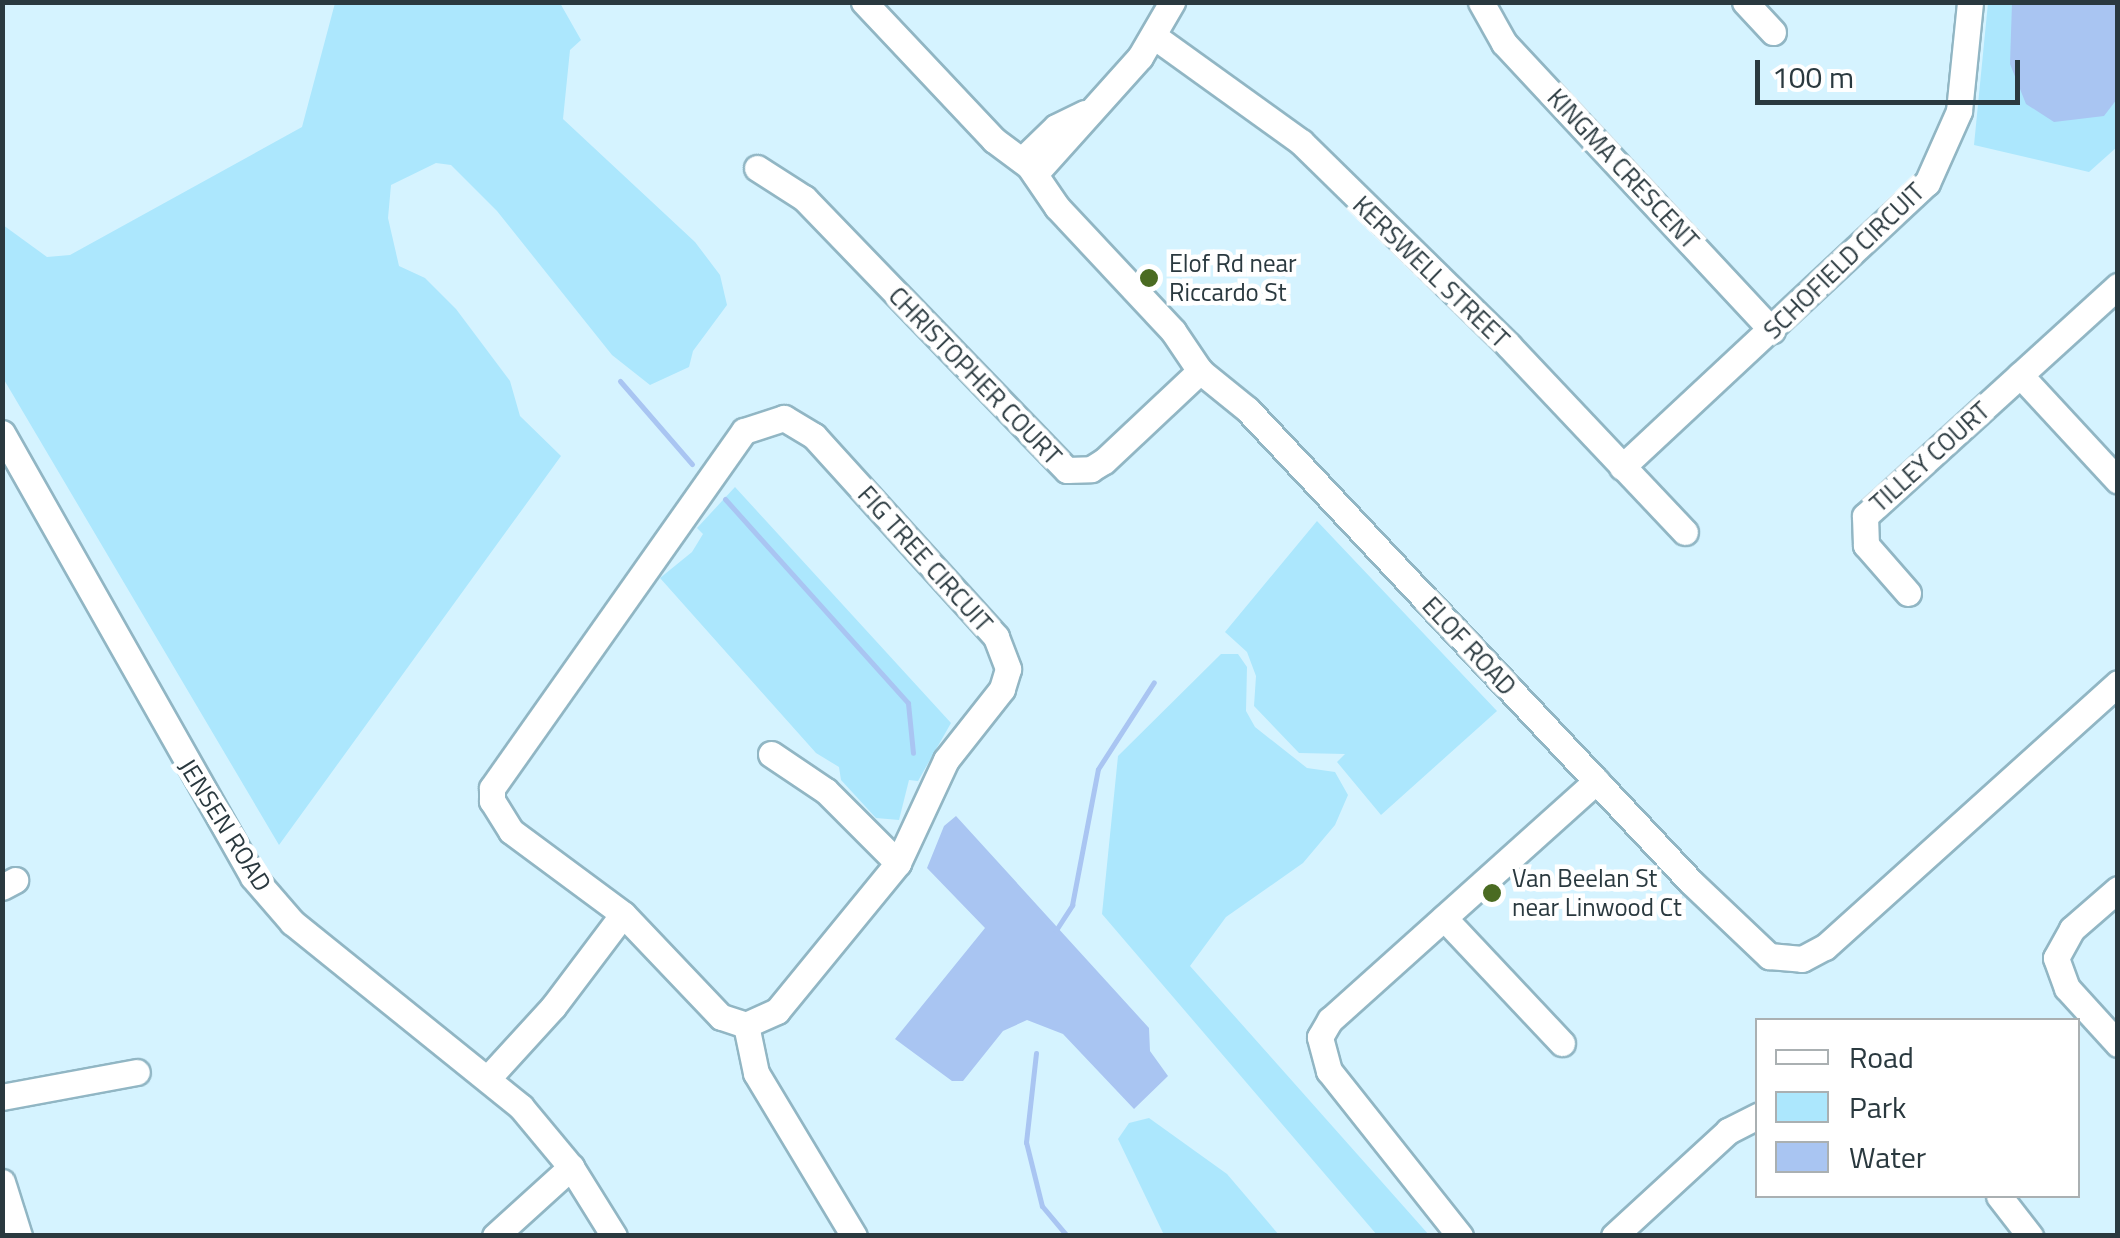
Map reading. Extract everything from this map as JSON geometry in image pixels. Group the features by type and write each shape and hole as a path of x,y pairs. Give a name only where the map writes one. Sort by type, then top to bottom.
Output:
{"street":[{"name":"ELOF ROAD","path":"864,2 994,140 1028,167 1200,371 1248,409 1759,950 1780,960 1802,959 1839,935 2118,683"},
{"path":"1028,167 1056,127 1085,113 1155,37 1172,2"},
{"name":"KINGMA CRESCENT","path":"1480,2 1504,43 1772,330"},
{"path":"1745,2 1773,32"},
{"name":"SCHOFIELD CIRCUIT","path":"1622,467 1926,183 1959,111 1970,2"},
{"name":"KERSWELL STREET","path":"1155,37 1301,142 1685,532"},
{"name":"CHRISTOPHER COURT","path":"757,168 804,198 1067,470 1091,470 1104,461 1200,371"},
{"name":"TILLEY COURT","path":"1908,593 1866,545 1865,516 2118,286"},
{"path":"2020,375 2118,481"},
{"name":"FIG TREE CIRCUIT","path":"771,418 796,420 814,436 996,637 1007,658 1002,690 946,760 898,863 777,1011 746,1026 720,1018 622,914 511,831 492,801 492,788 744,430 771,418"},
{"name":"JENSEN ROAD","path":"2,433 253,878 302,931 489,1077 572,1168 614,1236"},
{"path":"771,754 842,805 898,863"},
{"path":"1460,1236 1320,1054 1330,1020 1596,781"},
{"path":"2118,889 2072,929 2056,958 2067,988 2118,1044"},
{"path":"489,1077 553,1008 622,914"},
{"path":"1444,918 1562,1043"},
{"path":"746,1026 756,1073 854,1236"},
{"path":"2,1097 138,1072"},
{"path":"1614,1236 1728,1131 1755,1118"},
{"path":"495,1236 572,1168"},
{"path":"2,1182 19,1236"},
{"path":"2001,1198 2030,1236"}],"green space":[{"path":"335,3 560,3 581,40 570,50 563,119 695,242 720,275 727,305 693,351 689,367 650,385 612,355 497,211 451,165 436,163 391,185 388,218 399,266 425,278 456,309 510,381 520,416 561,456 279,845 3,378 3,225 47,257 70,255 302,127"},
{"path":"1988,3 2117,3 2117,147 2089,172 1974,145"},
{"path":"735,487 951,723 918,781 909,780 899,820 876,818 841,780 839,767 816,753 660,578 692,552 703,534 697,528"},
{"path":"1317,521 1497,711 1381,815 1337,762 1345,754 1299,753 1254,706 1256,676 1247,652 1225,632"},
{"path":"1221,654 1238,654 1247,667 1246,711 1255,727 1307,768 1335,772 1348,795 1335,825 1303,863 1226,917 1190,966 1429,1235 1377,1235 1102,914 1118,756"},
{"path":"1149,1118 1227,1174 1279,1235 1164,1235 1118,1139 1129,1123"}],"water":[{"path":"2012,3 2117,3 2117,99 2104,116 2054,122 2026,104 2010,64"},
{"path":"956,816 1149,1028 1150,1051 1168,1076 1134,1109 1063,1034 1027,1020 1003,1031 963,1081 952,1081 895,1039 985,928 927,868 944,826"}],"waterway":[{"path":"620,381 692,464"},
{"path":"725,499 908,703 913,753"},
{"path":"1056,930 1072,905 1098,769 1154,682"},
{"path":"1036,1053 1026,1142 1042,1206 1067,1236"}],"place":[{"name":"Elof Rd near Riccardo St","path":"1149,278"},
{"name":"Van Beelan St near Linwood Ct","path":"1492,893"}]}
